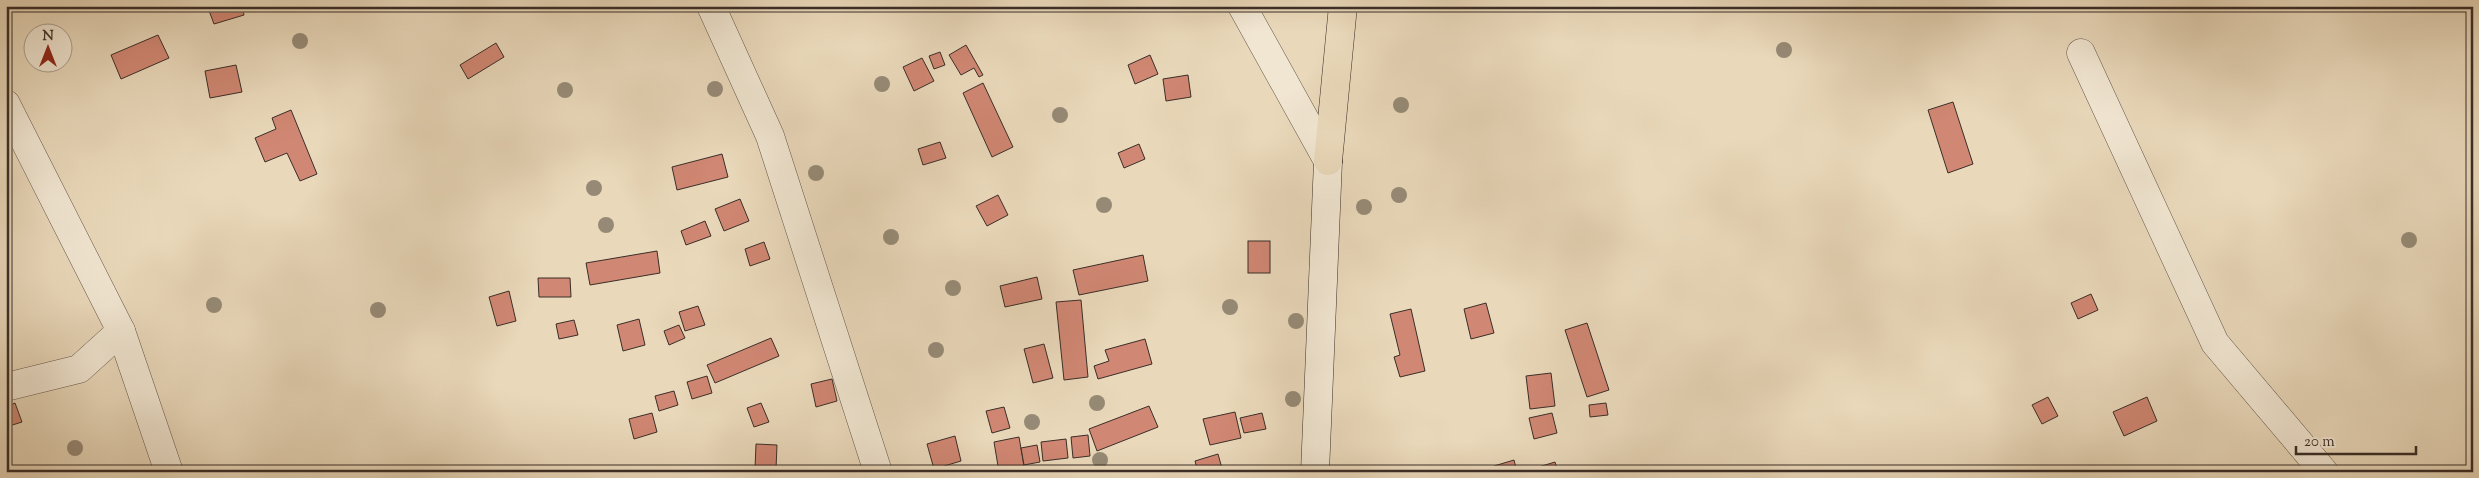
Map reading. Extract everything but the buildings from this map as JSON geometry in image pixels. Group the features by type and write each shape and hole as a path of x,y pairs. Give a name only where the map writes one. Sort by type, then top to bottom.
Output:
{"main road":[{"path":"1328,161 1343,6"}],"street":[{"path":"711,6 770,136 878,472"},
{"path":"1242,6 1328,161 1315,471"},
{"path":"2081,53 2215,343 2324,472"},
{"path":"6,104 121,331 169,472"},
{"path":"6,387 79,369 121,331"}]}
